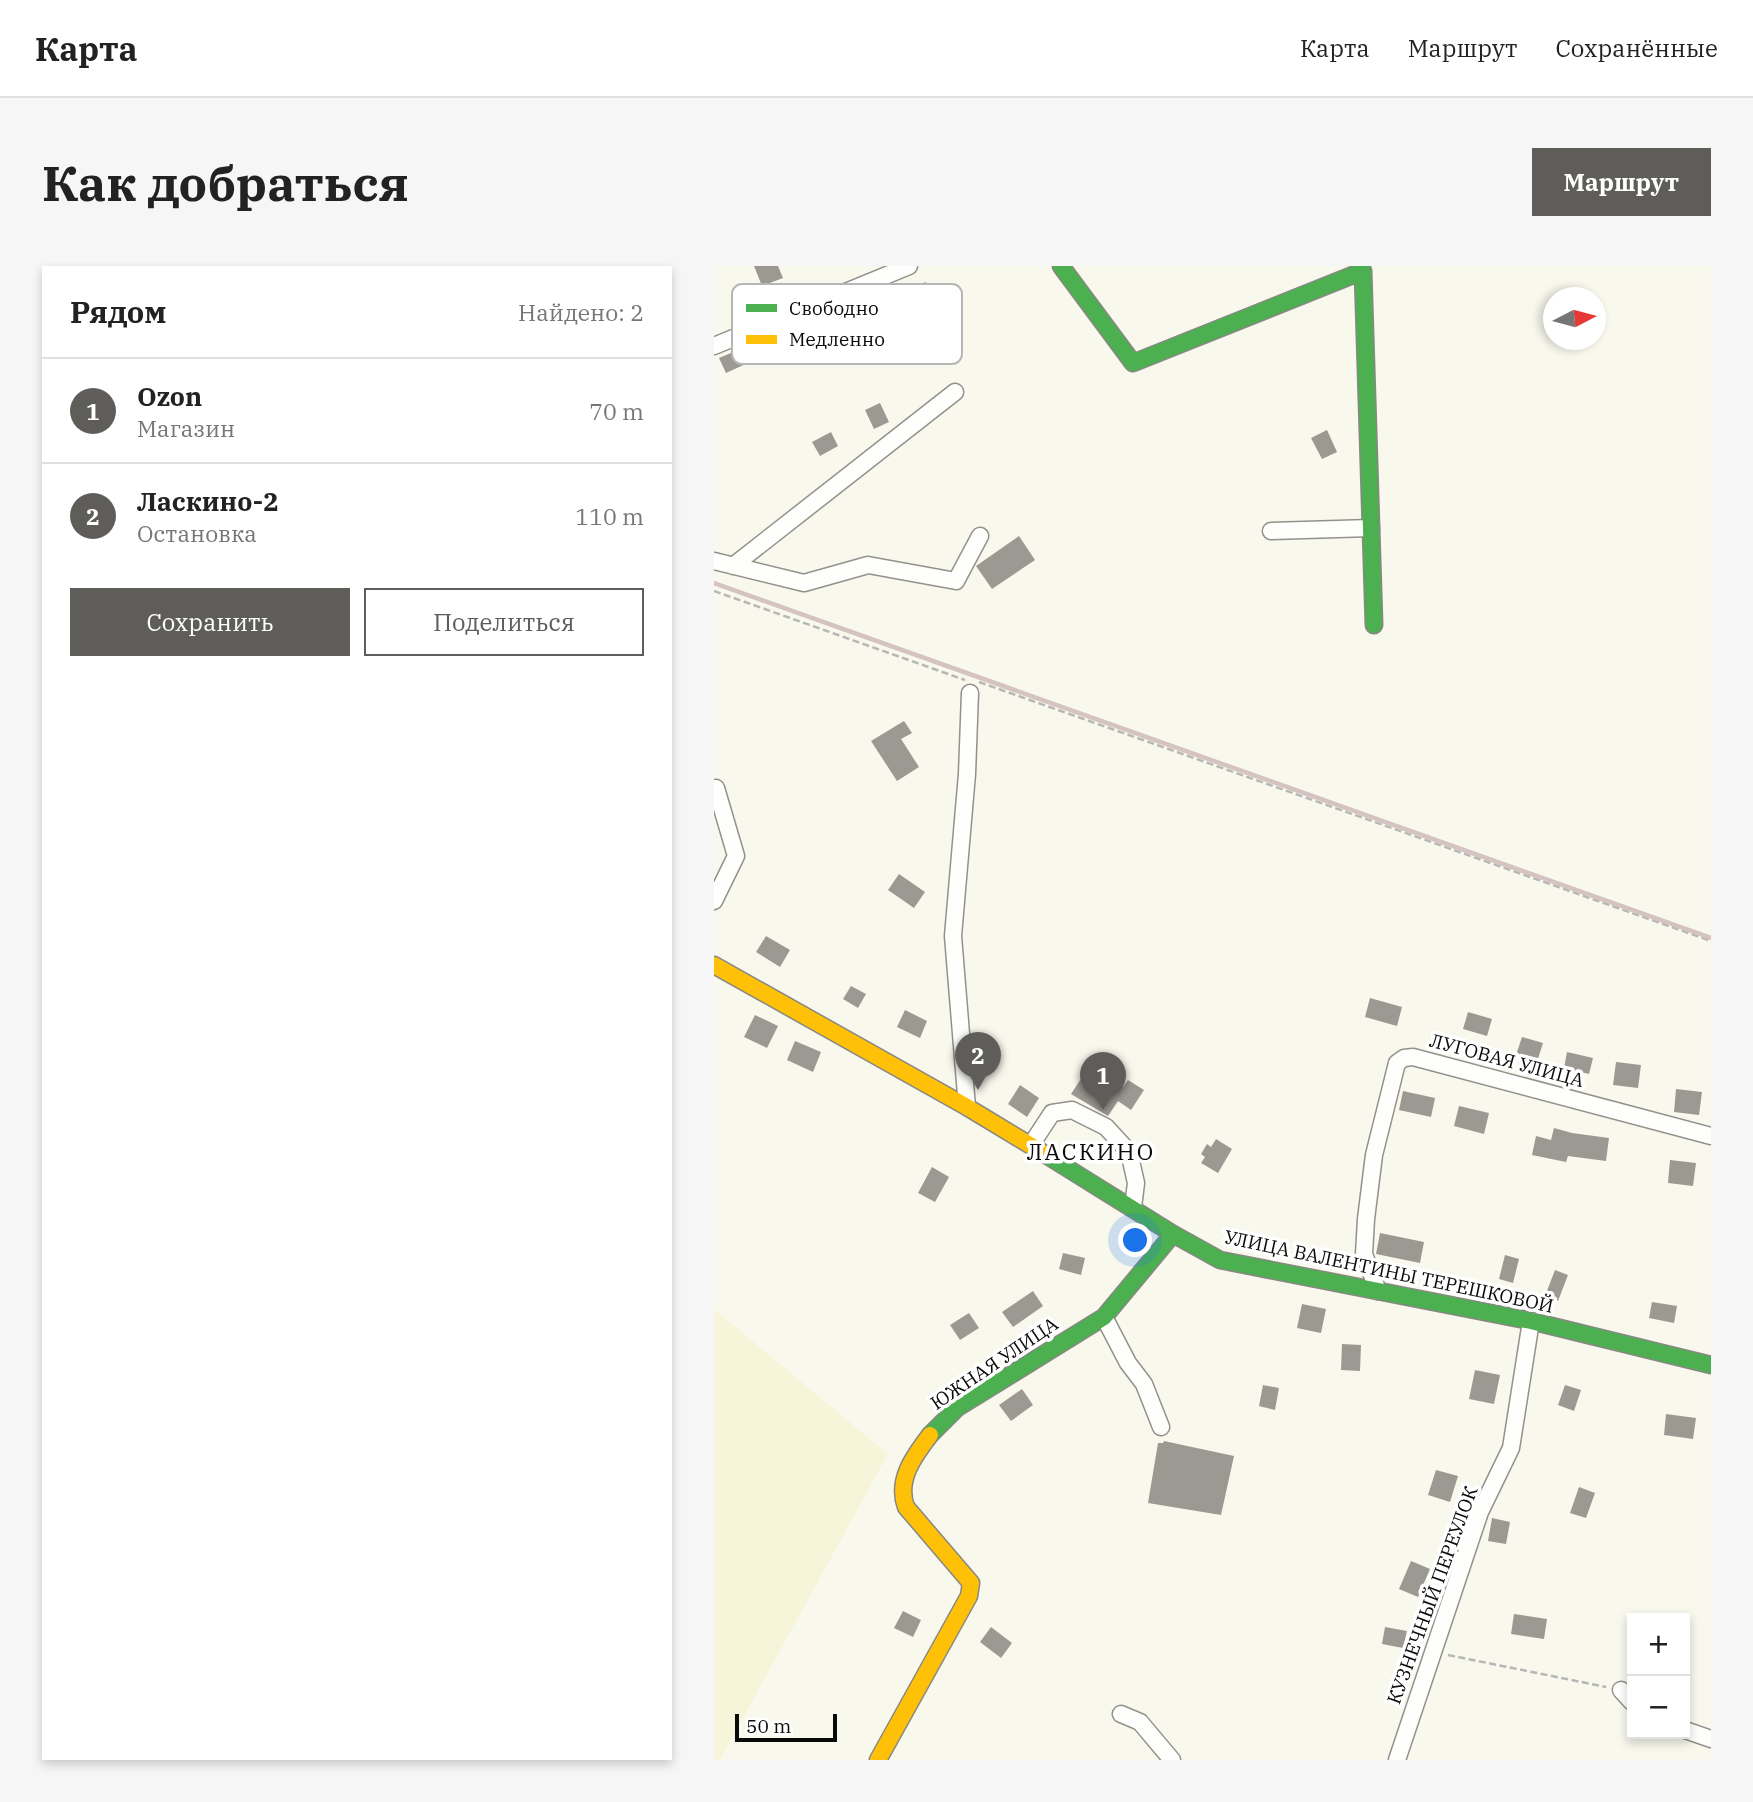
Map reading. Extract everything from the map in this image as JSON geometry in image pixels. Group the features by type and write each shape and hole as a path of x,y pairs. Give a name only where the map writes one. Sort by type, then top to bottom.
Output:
{"street":[{"path":"865,284 909,266"},
{"path":"1060,266 1132,363 1363,271 1374,625"},
{"path":"714,346 732,339"},
{"path":"733,566 955,393"},
{"path":"1271,531 1371,528"},
{"path":"714,561 804,583 868,565 956,581 980,536"},
{"path":"967,1107 953,936 972,687"},
{"path":"714,901 736,856 716,788"},
{"name":"УЛИЦА ВАЛЕНТИНЫ ТЕРЕШКОВОЙ","path":"714,965 967,1107 1220,1260 1531,1321 1711,1365"},
{"name":"ЛУГОВАЯ УЛИЦА","path":"1378,1291 1364,1254 1368,1192 1374,1155 1397,1063 1405,1058 1426,1060 1711,1136"},
{"path":"1031,1145 1052,1114 1072,1110 1106,1127 1129,1152 1136,1183 1133,1207"},
{"name":"ЮЖНАЯ УЛИЦА","path":"878,1760 947,1638 969,1596 971,1583 906,1507 901,1494 903,1480 916,1453 934,1429 957,1408 1104,1317 1173,1234"},
{"path":"1104,1317 1128,1363 1144,1384 1161,1427"},
{"name":"КУЗНЕЧНЫЙ ПЕРЕУЛОК","path":"1396,1760 1479,1512 1511,1448 1531,1321"},
{"path":"1620,1690 1627,1697"},
{"path":"1121,1714 1140,1722 1172,1760"},
{"path":"1690,1732 1711,1739"}],"path":[{"path":"714,591 967,681 972,687 1711,941"},
{"path":"1431,1651 1620,1690"}],"green space":[{"path":"714,1309 888,1454 720,1760 714,1760"}],"building":[{"path":"754,266 778,266 783,278 761,284"},
{"path":"732,352 732,364 746,364 726,373 719,358"},
{"path":"880,403 889,422 874,429 865,410"},
{"path":"1327,430 1337,452 1322,459 1311,438"},
{"path":"831,432 838,446 820,456 812,442"},
{"path":"1019,536 1035,560 992,589 976,566"},
{"path":"904,721 912,733 901,739 919,767 897,781 871,741"},
{"path":"899,874 925,892 914,908 888,890"},
{"path":"766,936 790,950 780,967 756,952"},
{"path":"851,986 866,994 858,1008 843,999"},
{"path":"1370,998 1402,1007 1397,1026 1365,1017"},
{"path":"905,1010 927,1021 920,1038 897,1027"},
{"path":"1468,1012 1492,1019 1487,1036 1463,1029"},
{"path":"755,1015 778,1026 767,1048 744,1037"},
{"path":"1522,1037 1543,1043 1537,1062 1516,1055"},
{"path":"795,1041 821,1052 813,1072 787,1060"},
{"path":"1567,1052 1593,1058 1589,1074 1564,1068"},
{"path":"1616,1062 1641,1065 1638,1088 1613,1085"},
{"path":"1090,1065 1123,1087 1128,1080 1144,1090 1131,1110 1118,1101 1108,1116 1071,1094"},
{"path":"1020,1085 1039,1098 1027,1117 1008,1104"},
{"path":"1676,1089 1702,1092 1699,1115 1674,1112"},
{"path":"1403,1091 1435,1098 1431,1117 1399,1110"},
{"path":"1459,1106 1489,1113 1484,1134 1454,1126"},
{"path":"1554,1128 1609,1138 1606,1161 1568,1156 1566,1162 1532,1155 1536,1136 1551,1140"},
{"path":"1216,1139 1232,1149 1218,1173 1201,1163 1205,1157 1201,1154 1207,1144 1211,1147"},
{"path":"1670,1160 1696,1163 1693,1186 1668,1183"},
{"path":"932,1167 949,1177 935,1202 918,1193"},
{"path":"1380,1233 1424,1242 1420,1263 1376,1254"},
{"path":"1063,1253 1085,1258 1081,1275 1059,1269"},
{"path":"1505,1255 1519,1259 1513,1283 1499,1279"},
{"path":"1555,1270 1568,1275 1558,1301 1545,1296"},
{"path":"1033,1291 1043,1306 1013,1327 1002,1312"},
{"path":"1652,1302 1677,1306 1674,1323 1649,1318"},
{"path":"1302,1304 1326,1309 1321,1333 1297,1328"},
{"path":"969,1313 979,1328 960,1340 950,1325"},
{"path":"1342,1344 1361,1345 1360,1371 1341,1370"},
{"path":"1475,1370 1500,1375 1494,1404 1469,1399"},
{"path":"1263,1385 1279,1388 1275,1410 1259,1406"},
{"path":"1565,1385 1581,1390 1574,1411 1558,1405"},
{"path":"1022,1389 1033,1405 1011,1421 999,1405"},
{"path":"1666,1414 1696,1418 1693,1439 1664,1435"},
{"path":"1164,1441 1234,1456 1221,1515 1148,1503 1158,1443"},
{"path":"1436,1470 1458,1476 1450,1502 1428,1495"},
{"path":"1579,1487 1595,1493 1586,1518 1570,1513"},
{"path":"1492,1518 1510,1522 1506,1544 1488,1541"},
{"path":"1411,1561 1430,1569 1418,1597 1399,1589"},
{"path":"903,1611 921,1620 913,1637 894,1628"},
{"path":"1514,1614 1547,1619 1544,1639 1511,1634"},
{"path":"991,1627 1012,1643 1001,1658 980,1642"},
{"path":"1385,1627 1407,1631 1403,1648 1382,1644"}],"railway":[{"path":"714,583 1711,938"}],"traffic: fast":[{"path":"1061,266 1133,363 1363,271 1374,625"},
{"path":"1043,1153 1220,1260 1531,1321 1711,1365"},
{"path":"930,1435 957,1408 1104,1317 1173,1234"}],"traffic: slow":[{"path":"714,965 967,1107 1043,1153"},
{"path":"878,1760 969,1596 971,1583 906,1507 903,1487 905,1478 918,1451 930,1435"}],"place":[{"name":"Ласкино-2","path":"978,1090"},
{"name":"Ozon","path":"1103,1110"}],"district":[{"name":"ЛАСКИНО","path":"1091,1151"}]}
